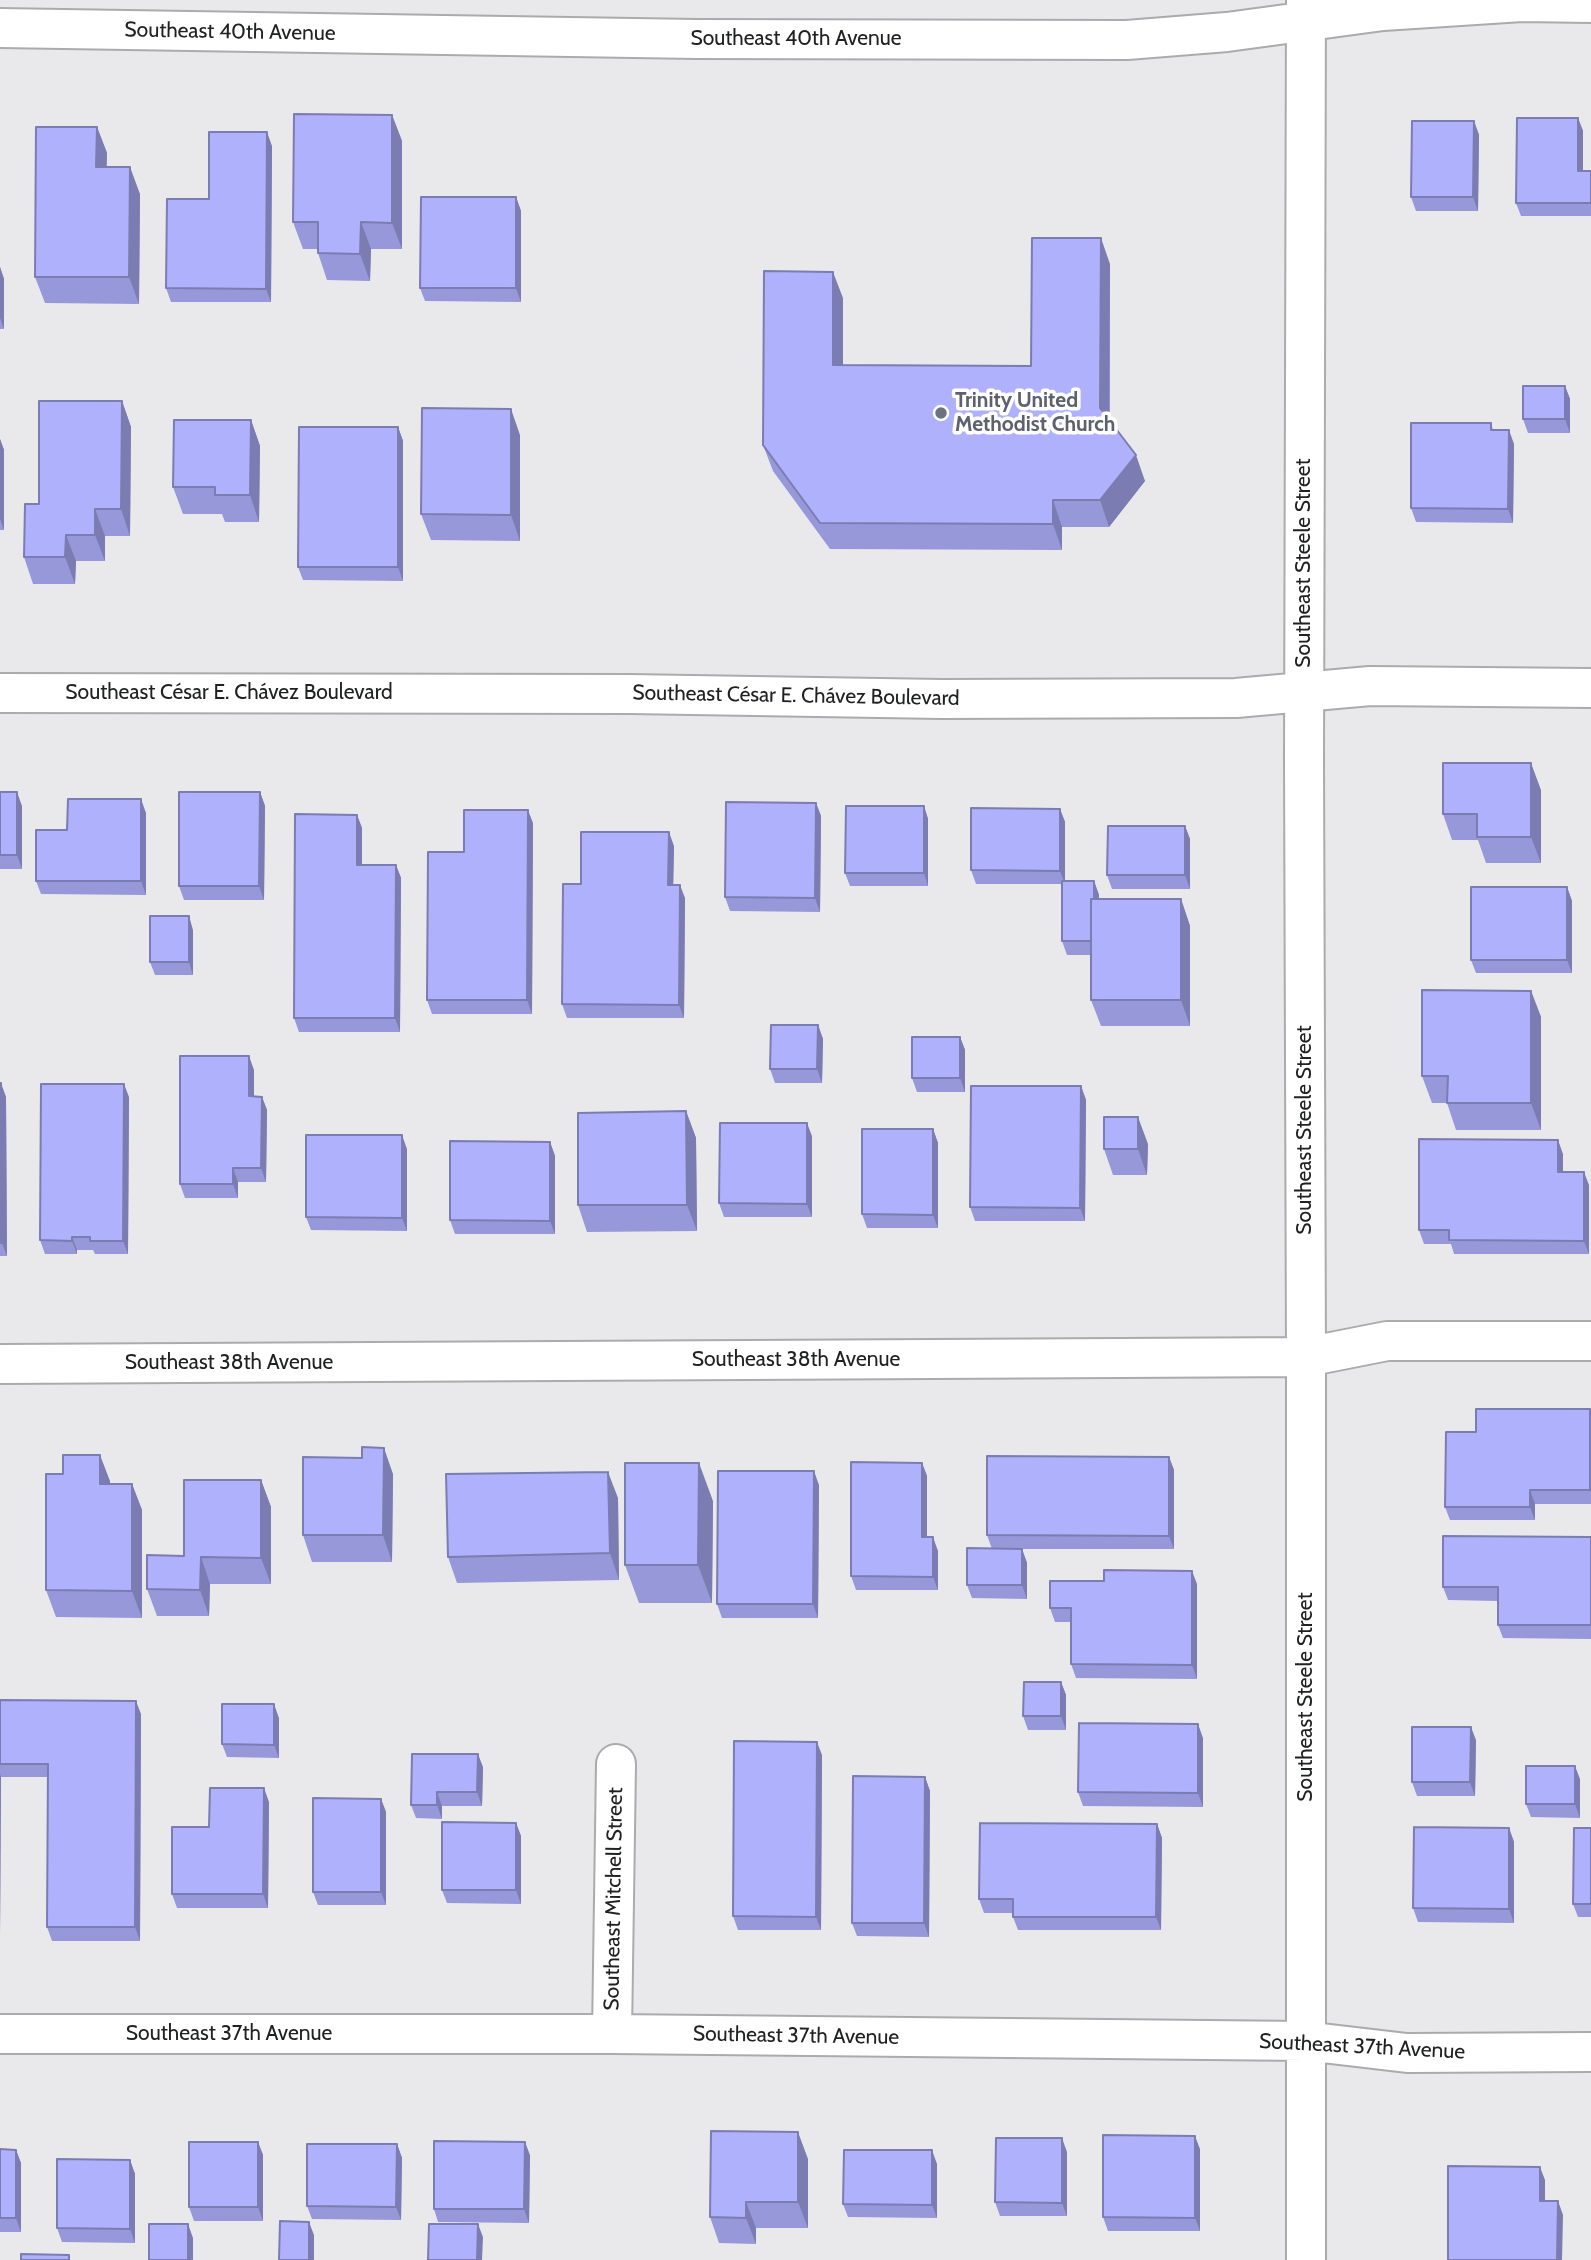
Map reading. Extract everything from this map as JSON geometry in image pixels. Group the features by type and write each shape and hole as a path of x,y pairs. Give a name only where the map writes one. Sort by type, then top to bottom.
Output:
{"street":[{"name":"Southeast 40th Avenue","path":"0,28 697,39 1127,40 1227,32 1306,11 1383,11 1522,2 1591,4"},
{"name":"Southeast Steele Street","path":"1306,11 1306,2260"},
{"name":"Southeast César E. Chávez Boulevard","path":"0,693 629,694 1009,699 1236,698 1370,686 1591,688"},
{"name":"Southeast 38th Avenue","path":"0,1364 1306,1357 1387,1340 1591,1341"},
{"name":"Southeast Mitchell Street","path":"612,2034 616,1764"},
{"name":"Southeast 37th Avenue","path":"0,2034 612,2034 1306,2041 1407,2053 1591,2052"}],"building":[{"path":"294,114 392,115 392,223 361,222 360,254 318,253 318,222 293,222"},
{"path":"1517,118 1578,118 1578,171 1591,171 1591,203 1516,203"},
{"path":"1412,121 1474,121 1473,197 1411,197"},
{"path":"36,127 97,127 96,167 130,167 129,277 35,277"},
{"path":"209,132 267,132 266,289 166,288 167,199 209,199"},
{"path":"421,197 516,197 516,288 420,288"},
{"name":"Trinity United Methodist Church","path":"1032,238 1101,238 1100,408 1136,455 1100,500 1053,500 1053,524 820,523 763,445 764,271 833,272 833,365 1031,366"},
{"path":"1523,386 1565,386 1565,419 1523,419"},
{"path":"39,401 122,401 121,509 95,509 95,535 66,535 65,557 24,557 25,504 39,504"},
{"path":"422,408 511,409 511,515 421,514"},
{"path":"174,420 251,420 250,495 215,495 215,487 173,487"},
{"path":"1411,423 1491,423 1491,430 1509,430 1508,509 1411,508"},
{"path":"299,427 398,427 398,567 298,567"},
{"path":"1443,763 1531,763 1531,837 1477,837 1477,814 1443,814"},
{"path":"0,792 17,792 17,855 0,855"},
{"path":"179,792 260,792 259,886 179,886"},
{"path":"68,799 141,799 141,881 36,881 36,830 67,830"},
{"path":"726,802 816,803 815,898 725,897"},
{"path":"846,806 924,806 924,873 845,873"},
{"path":"971,808 1060,809 1060,871 971,870"},
{"path":"464,810 528,810 527,1000 427,1000 428,852 464,852"},
{"path":"295,814 357,815 357,865 396,865 395,1018 294,1018"},
{"path":"1108,826 1185,826 1185,875 1107,875"},
{"path":"581,832 669,832 668,885 680,885 679,1005 562,1004 563,884 581,884"},
{"path":"1062,881 1094,881 1091,941 1062,941"},
{"path":"1471,887 1567,887 1567,960 1471,960"},
{"path":"1091,899 1181,899 1181,1000 1091,1000"},
{"path":"150,916 189,916 189,962 150,962"},
{"path":"1422,990 1531,991 1531,1103 1447,1103 1448,1076 1422,1076"},
{"path":"771,1025 818,1025 817,1069 770,1069"},
{"path":"912,1037 960,1037 960,1078 912,1078"},
{"path":"180,1056 249,1056 249,1096 262,1097 261,1168 233,1168 233,1184 180,1184"},
{"path":"1,1083 2,1243 0,1243"},
{"path":"41,1084 124,1084 123,1241 90,1241 90,1237 72,1237 72,1241 40,1240"},
{"path":"971,1086 1081,1086 1080,1208 970,1207"},
{"path":"686,1111 687,1205 578,1205 578,1113"},
{"path":"1104,1117 1138,1117 1138,1149 1104,1149"},
{"path":"720,1123 807,1123 807,1204 719,1203"},
{"path":"862,1129 933,1129 933,1215 862,1214"},
{"path":"306,1135 402,1135 402,1218 306,1217"},
{"path":"1419,1139 1558,1140 1558,1172 1584,1172 1584,1241 1449,1240 1449,1230 1419,1230"},
{"path":"450,1141 550,1142 550,1221 450,1220"},
{"path":"1476,1409 1590,1409 1590,1490 1530,1490 1530,1507 1445,1507 1446,1432 1476,1432"},
{"path":"362,1447 384,1448 383,1535 303,1535 303,1457 362,1458"},
{"path":"63,1455 100,1455 100,1484 132,1484 132,1591 46,1590 46,1474 63,1474"},
{"path":"987,1456 1169,1457 1169,1536 987,1535"},
{"path":"851,1462 922,1463 922,1537 933,1537 933,1577 851,1576"},
{"path":"625,1463 699,1463 698,1565 625,1565"},
{"path":"718,1471 814,1471 813,1604 717,1604"},
{"path":"608,1472 610,1553 448,1557 446,1474"},
{"path":"184,1480 261,1480 261,1558 201,1557 200,1590 147,1589 147,1555 184,1556"},
{"path":"1443,1536 1591,1537 1591,1625 1498,1625 1498,1587 1443,1587"},
{"path":"967,1548 1022,1549 1022,1585 967,1585"},
{"path":"1104,1570 1192,1571 1192,1665 1071,1664 1071,1608 1050,1608 1050,1581 1104,1581"},
{"path":"1024,1682 1061,1682 1061,1716 1023,1716"},
{"path":"0,1700 136,1701 135,1927 47,1927 48,1764 0,1764"},
{"path":"222,1704 274,1704 274,1745 222,1744"},
{"path":"1079,1723 1198,1724 1198,1793 1078,1792"},
{"path":"1412,1727 1471,1727 1470,1782 1412,1782"},
{"path":"734,1741 817,1742 816,1917 733,1916"},
{"path":"412,1754 478,1754 477,1792 437,1792 437,1805 411,1805"},
{"path":"1526,1766 1575,1766 1575,1804 1526,1804"},
{"path":"853,1776 925,1777 924,1923 852,1923"},
{"path":"210,1788 264,1788 263,1894 172,1894 172,1827 209,1827"},
{"path":"313,1798 381,1799 381,1892 313,1892"},
{"path":"442,1822 516,1823 516,1890 442,1890"},
{"path":"980,1823 1157,1824 1156,1917 1013,1917 1013,1899 979,1899"},
{"path":"1414,1827 1509,1828 1509,1909 1413,1908"},
{"path":"1574,1828 1591,1828 1591,1904 1573,1904"},
{"path":"711,2131 798,2132 798,2202 746,2202 746,2218 710,2217"},
{"path":"1103,2135 1195,2136 1195,2218 1103,2217"},
{"path":"996,2138 1062,2138 1062,2203 995,2202"},
{"path":"434,2141 525,2142 524,2209 434,2209"},
{"path":"189,2142 258,2142 258,2207 189,2207"},
{"path":"307,2144 397,2144 396,2207 307,2206"},
{"path":"0,2149 16,2150 16,2218 0,2218"},
{"path":"844,2150 932,2150 932,2205 843,2204"},
{"path":"57,2159 130,2160 130,2229 57,2228"},
{"path":"1448,2166 1540,2167 1540,2201 1558,2201 1557,2260 1448,2260"},
{"path":"280,2221 309,2222 309,2260 279,2260"},
{"path":"149,2224 188,2224 188,2260 149,2260"},
{"path":"429,2224 478,2224 477,2260 428,2260"},
{"path":"21,2254 69,2255 69,2260 21,2260"}],"place":[{"name":"Trinity United Methodist Church","path":"941,413"}]}
